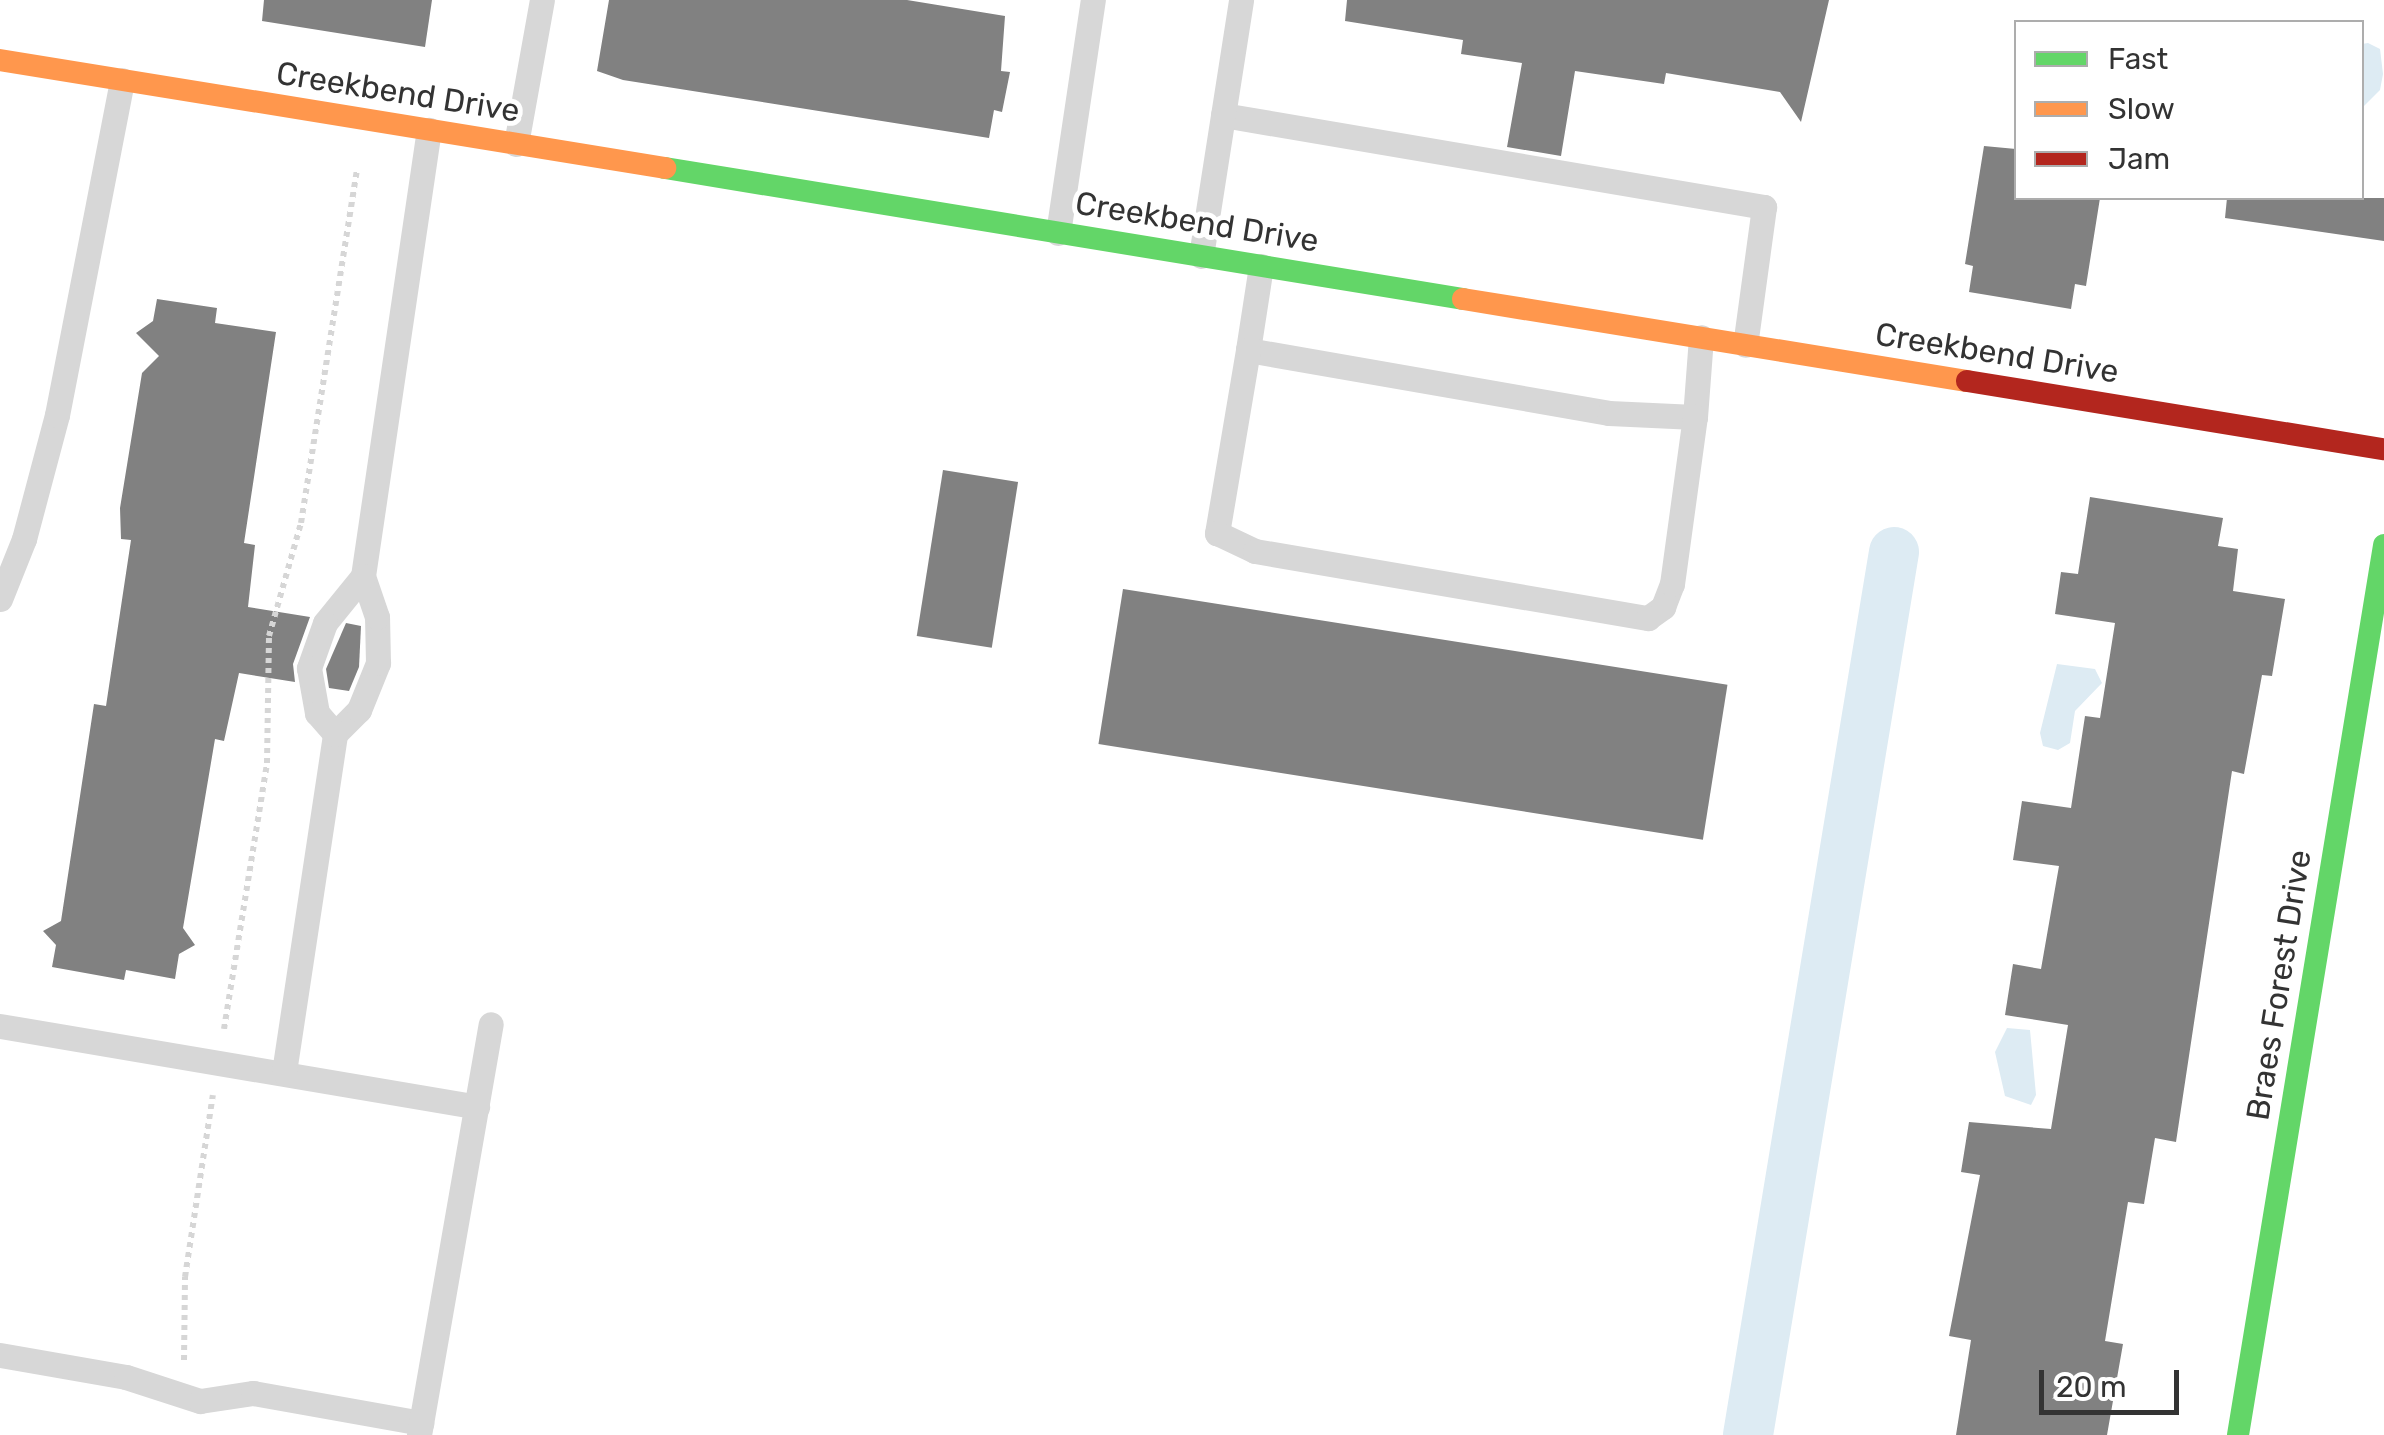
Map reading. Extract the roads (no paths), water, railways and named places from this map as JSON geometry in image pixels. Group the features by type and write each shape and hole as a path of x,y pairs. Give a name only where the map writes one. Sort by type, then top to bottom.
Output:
{"street":[{"name":"Creekbend Drive","path":"0,60 2384,449"},
{"name":"Braes Forest Drive","path":"2238,1435 2384,545"}],"lane":[{"path":"516,144 542,0"},
{"path":"1058,232 1093,0"},
{"path":"1201,256 1242,0"},
{"path":"0,599 24,540 56,415 122,80"},
{"path":"1223,115 1764,207 1745,345"},
{"path":"284,1072 335,734 359,710 378,662 377,618 363,576 429,130"},
{"path":"1261,266 1217,533 1255,551 1648,618 1664,607 1672,584 1702,337"},
{"path":"1248,350 1609,413 1695,417"},
{"path":"335,734 317,713 308,668 326,624 363,576"},
{"path":"0,1355 126,1377 200,1400 253,1394 420,1429 491,1024"},
{"path":"0,1026 476,1107"}],"waterway":[{"path":"1748,1435 1894,552"}]}
